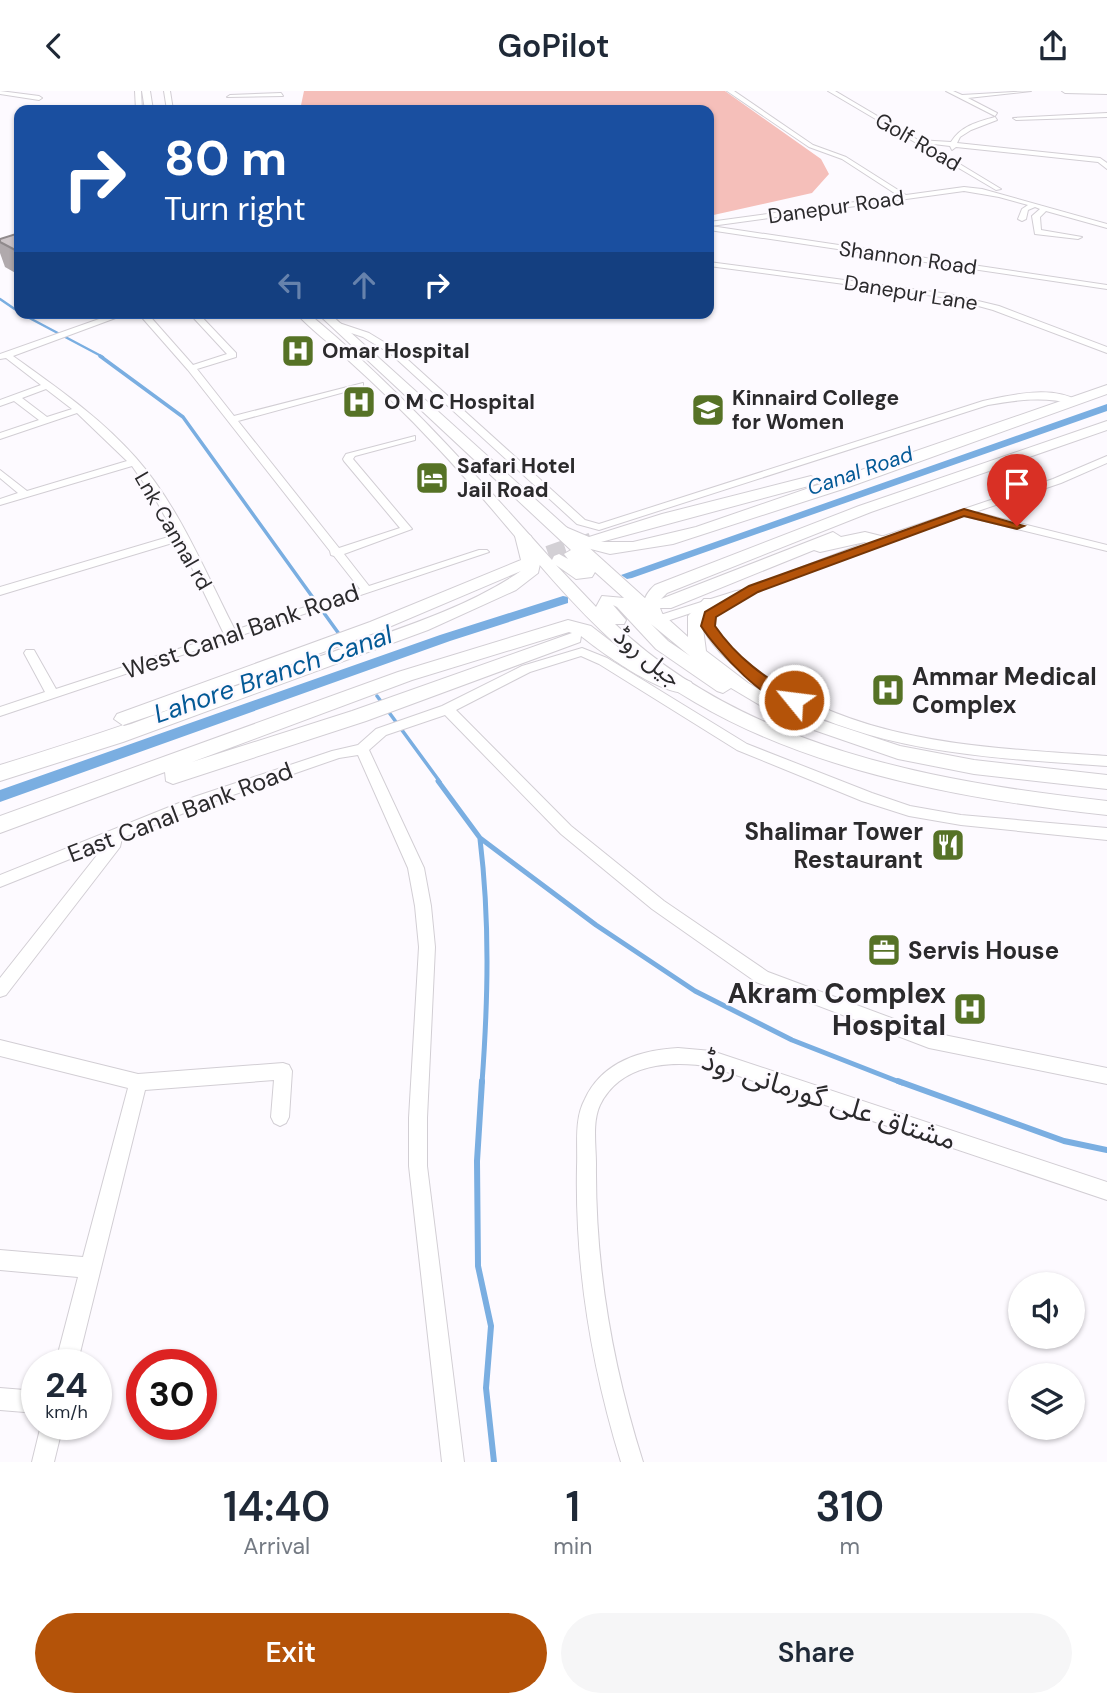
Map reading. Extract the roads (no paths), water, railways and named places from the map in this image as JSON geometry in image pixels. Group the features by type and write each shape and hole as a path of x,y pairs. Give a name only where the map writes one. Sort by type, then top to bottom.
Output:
{"highway":[{"path":"563,531 603,547 630,547 771,508 863,478 901,461 1107,389"},
{"path":"998,464 659,614 650,606 653,596 661,589 865,509 1107,425"},
{"path":"597,538 668,517 901,461"},
{"path":"0,772 116,737 457,612 529,573 531,564 523,536"},
{"path":"799,552 865,537 879,541"},
{"path":"0,772 153,708 376,626 520,565"},
{"path":"0,826 405,675 568,627 585,630 624,661 684,688"},
{"path":"0,826 98,800 359,716 423,692 578,645"}],"main road":[{"name":"جیل روڈ","path":"308,319 404,407 596,614 664,674 684,688 790,739 871,768 961,789 1107,808"},
{"name":"جیل روڈ","path":"329,319 563,531 659,614 698,655 791,716 898,753 975,767 1107,782"},
{"path":"483,490 516,515 576,574 586,574 588,570 538,515 533,503"},
{"path":"664,674 645,646 604,606 605,601 613,599 623,603 662,645 706,677 747,701 791,716"},
{"path":"698,655 694,619 710,603"}],"street":[{"path":"730,91 811,146 844,158 905,197"},
{"name":"Golf Road","path":"831,91 1005,193"},
{"path":"949,91 1004,117"},
{"path":"961,97 1028,91"},
{"path":"1065,91 1107,92"},
{"path":"0,92 39,98"},
{"path":"231,94 281,95"},
{"path":"949,160 954,142 965,130 1004,117 1107,115"},
{"path":"918,141 954,142 1100,160 1107,167"},
{"path":"1100,160 1105,153"},
{"path":"964,189 975,175"},
{"name":"Danepur Road","path":"714,225 964,189 1005,193"},
{"path":"1005,193 1043,210 1107,226"},
{"path":"1022,219 1026,209 1032,206"},
{"path":"1043,210 1036,216 1038,232 1078,237"},
{"name":"Shannon Road","path":"714,227 1107,287"},
{"name":"Danepur Lane","path":"714,265 949,296 996,308 1107,350"},
{"name":"Lnk Cannal rd","path":"3,356 108,319"},
{"path":"147,319 191,367 366,589"},
{"path":"191,367 233,355 199,319"},
{"path":"339,327 366,335 394,352 581,522 599,527 986,403 1039,396 1062,397 1073,401"},
{"name":"Lnk Cannal rd","path":"3,356 48,385 78,409 134,462 181,537 231,635"},
{"path":"0,403 48,385"},
{"path":"232,420 360,385"},
{"path":"16,398 45,420"},
{"path":"0,435 78,409"},
{"path":"335,553 407,529 348,459 351,454 412,438"},
{"path":"659,614 710,603 754,589 879,541 1057,481 1104,461"},
{"path":"0,502 134,462"},
{"path":"0,473 26,495"},
{"path":"964,513 1107,548"},
{"path":"0,591 181,537"},
{"name":"West Canal Bank Road","path":"0,712 483,552"},
{"path":"754,589 709,615 707,622 724,650 759,681 780,694 841,720 926,744 1006,754 1107,761"},
{"path":"453,1462 418,1166 427,947 423,906 416,868 362,749 371,739 390,729 440,711 578,645 742,747 867,797 909,811 961,820 1107,834"},
{"path":"30,653 53,695"},
{"path":"440,711 566,830 658,905 762,977 929,1040 1107,1076"},
{"name":"East Canal Bank Road","path":"0,881 199,801 337,754 362,749"},
{"path":"0,991 115,843 114,837"},
{"path":"0,1048 138,1082 283,1071 279,1117"},
{"name":"مشتاق علی گورمانی روڈ","path":"632,1462 617,1417 595,1322 585,1202 591,1103 615,1075 639,1061 687,1053 712,1059 1107,1192"},
{"path":"70,1349 138,1082"},
{"path":"0,1260 89,1268"},
{"path":"0,1399 21,1401"},
{"path":"43,1462 48,1440"}],"waterway":[{"path":"0,299 14,309"},
{"path":"31,319 103,357"},
{"path":"100,356 183,417 347,645"},
{"name":"Canal Road","path":"627,575 1107,407"},
{"name":"Lahore Branch Canal","path":"0,796 445,638 563,600"},
{"path":"377,696 440,782"},
{"path":"438,781 480,838 596,925 695,991 792,1040 902,1083"},
{"path":"480,839 487,961 482,1083"},
{"path":"482,1081 477,1161 478,1266 491,1326 486,1388 494,1462"},
{"path":"898,1081 1064,1141 1107,1150"}],"tunnel":[{"path":"577,545 594,539"},
{"path":"522,564 582,543"}],"place":[{"name":"Omar Hospital","path":"298,351"},
{"name":"O M C Hospital","path":"359,402"},
{"name":"Kinnaird College for Women","path":"708,410"},
{"name":"Safari Hotel Jail Road","path":"432,478"},
{"name":"Ammar Medical Complex","path":"888,690"},
{"name":"Shalimar Tower Restaurant","path":"948,845"},
{"name":"Servis House","path":"884,950"},
{"name":"Akram Complex Hospital","path":"970,1009"}]}
